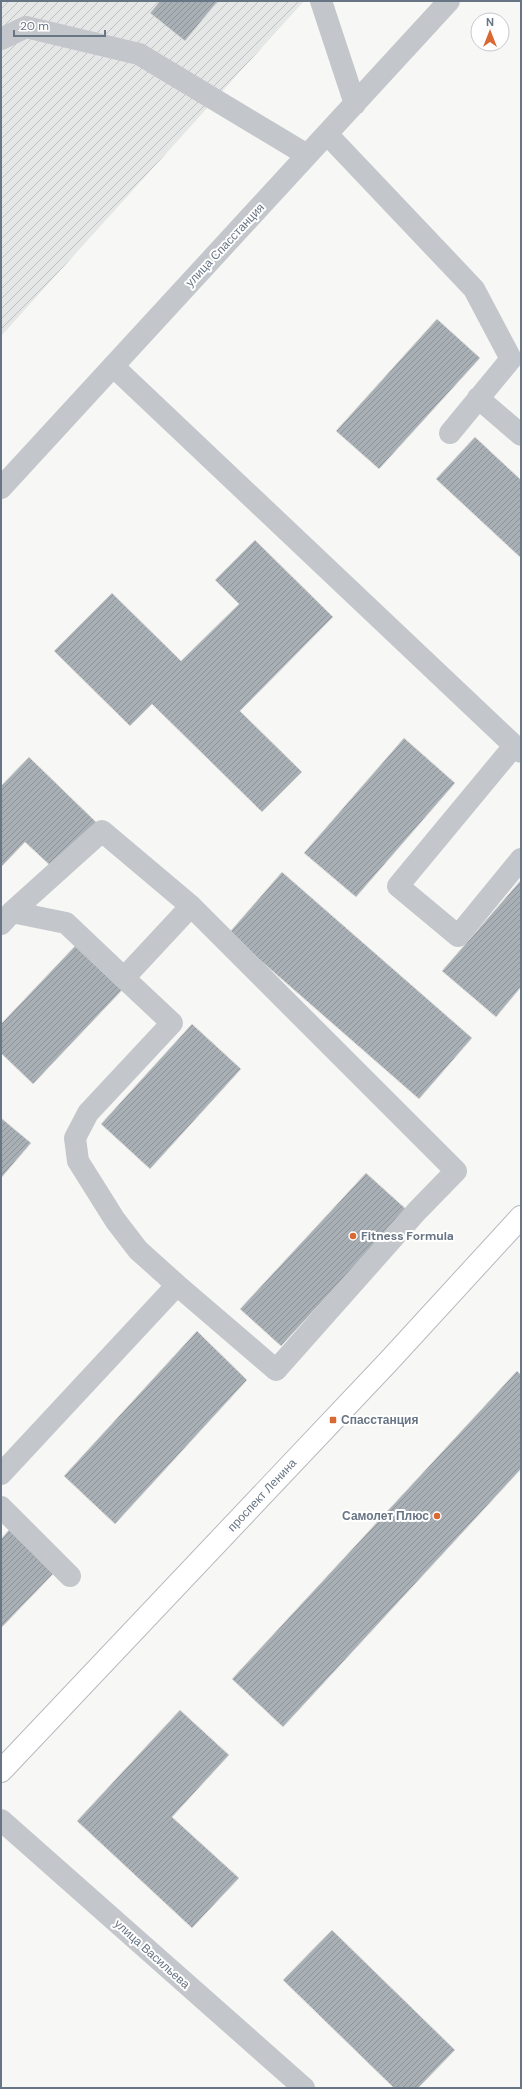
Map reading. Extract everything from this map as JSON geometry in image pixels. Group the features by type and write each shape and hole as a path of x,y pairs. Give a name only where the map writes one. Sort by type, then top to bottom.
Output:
{"main road":[{"name":"проспект Ленина","path":"1,1771 382,1368 521,1217"}],"street":[{"path":"321,1 354,104"},
{"name":"улица Спасстанция","path":"1,488 449,1"},
{"path":"1,39 26,27 139,54 307,156"},
{"path":"327,134 474,289 516,364 478,398 450,433"},
{"path":"113,366 518,749 398,886 458,936 521,860"},
{"path":"478,398 521,435"},
{"path":"102,831 191,906 456,1171 417,1211 276,1370 138,1250 115,1220 78,1161 75,1138 88,1113 172,1023 66,923 6,918 102,831"},
{"path":"124,978 191,906"},
{"path":"1,1474 178,1285"},
{"path":"1,1507 70,1576"},
{"name":"улица Васильева","path":"1,1820 304,2088"}],"shaded area":[{"path":"1,1 304,1 1,336"}],"building":[{"path":"160,1 218,1 185,41 150,13"},
{"path":"437,319 480,358 379,469 336,431"},
{"path":"475,437 521,480 521,558 436,479"},
{"path":"255,540 333,617 240,711 302,772 262,812 152,704 130,726 54,651 112,593 181,661 239,604 215,580"},
{"path":"404,738 455,783 356,897 304,853"},
{"path":"29,757 98,824 54,869 25,842 1,867 1,786"},
{"path":"282,872 472,1038 419,1099 229,933"},
{"path":"521,880 521,987 496,1017 442,971"},
{"path":"77,944 124,988 33,1084 1,1053 1,1024"},
{"path":"192,1024 241,1069 150,1169 101,1124"},
{"path":"1,1118 31,1143 1,1178"},
{"path":"366,1173 407,1210 281,1346 240,1309"},
{"path":"197,1331 247,1380 115,1524 64,1476"},
{"path":"517,1371 521,1375 521,1469 283,1727 232,1679"},
{"path":"9,1530 54,1573 1,1628 1,1539"},
{"path":"180,1710 229,1755 172,1817 239,1878 192,1928 77,1821"},
{"path":"332,1930 455,2050 418,2088 394,2088 283,1980"}],"place":[{"name":"Fitness Formula","path":"353,1236"},
{"name":"Спасстанция","path":"333,1420"},
{"name":"Самолет Плюс","path":"437,1516"}]}
